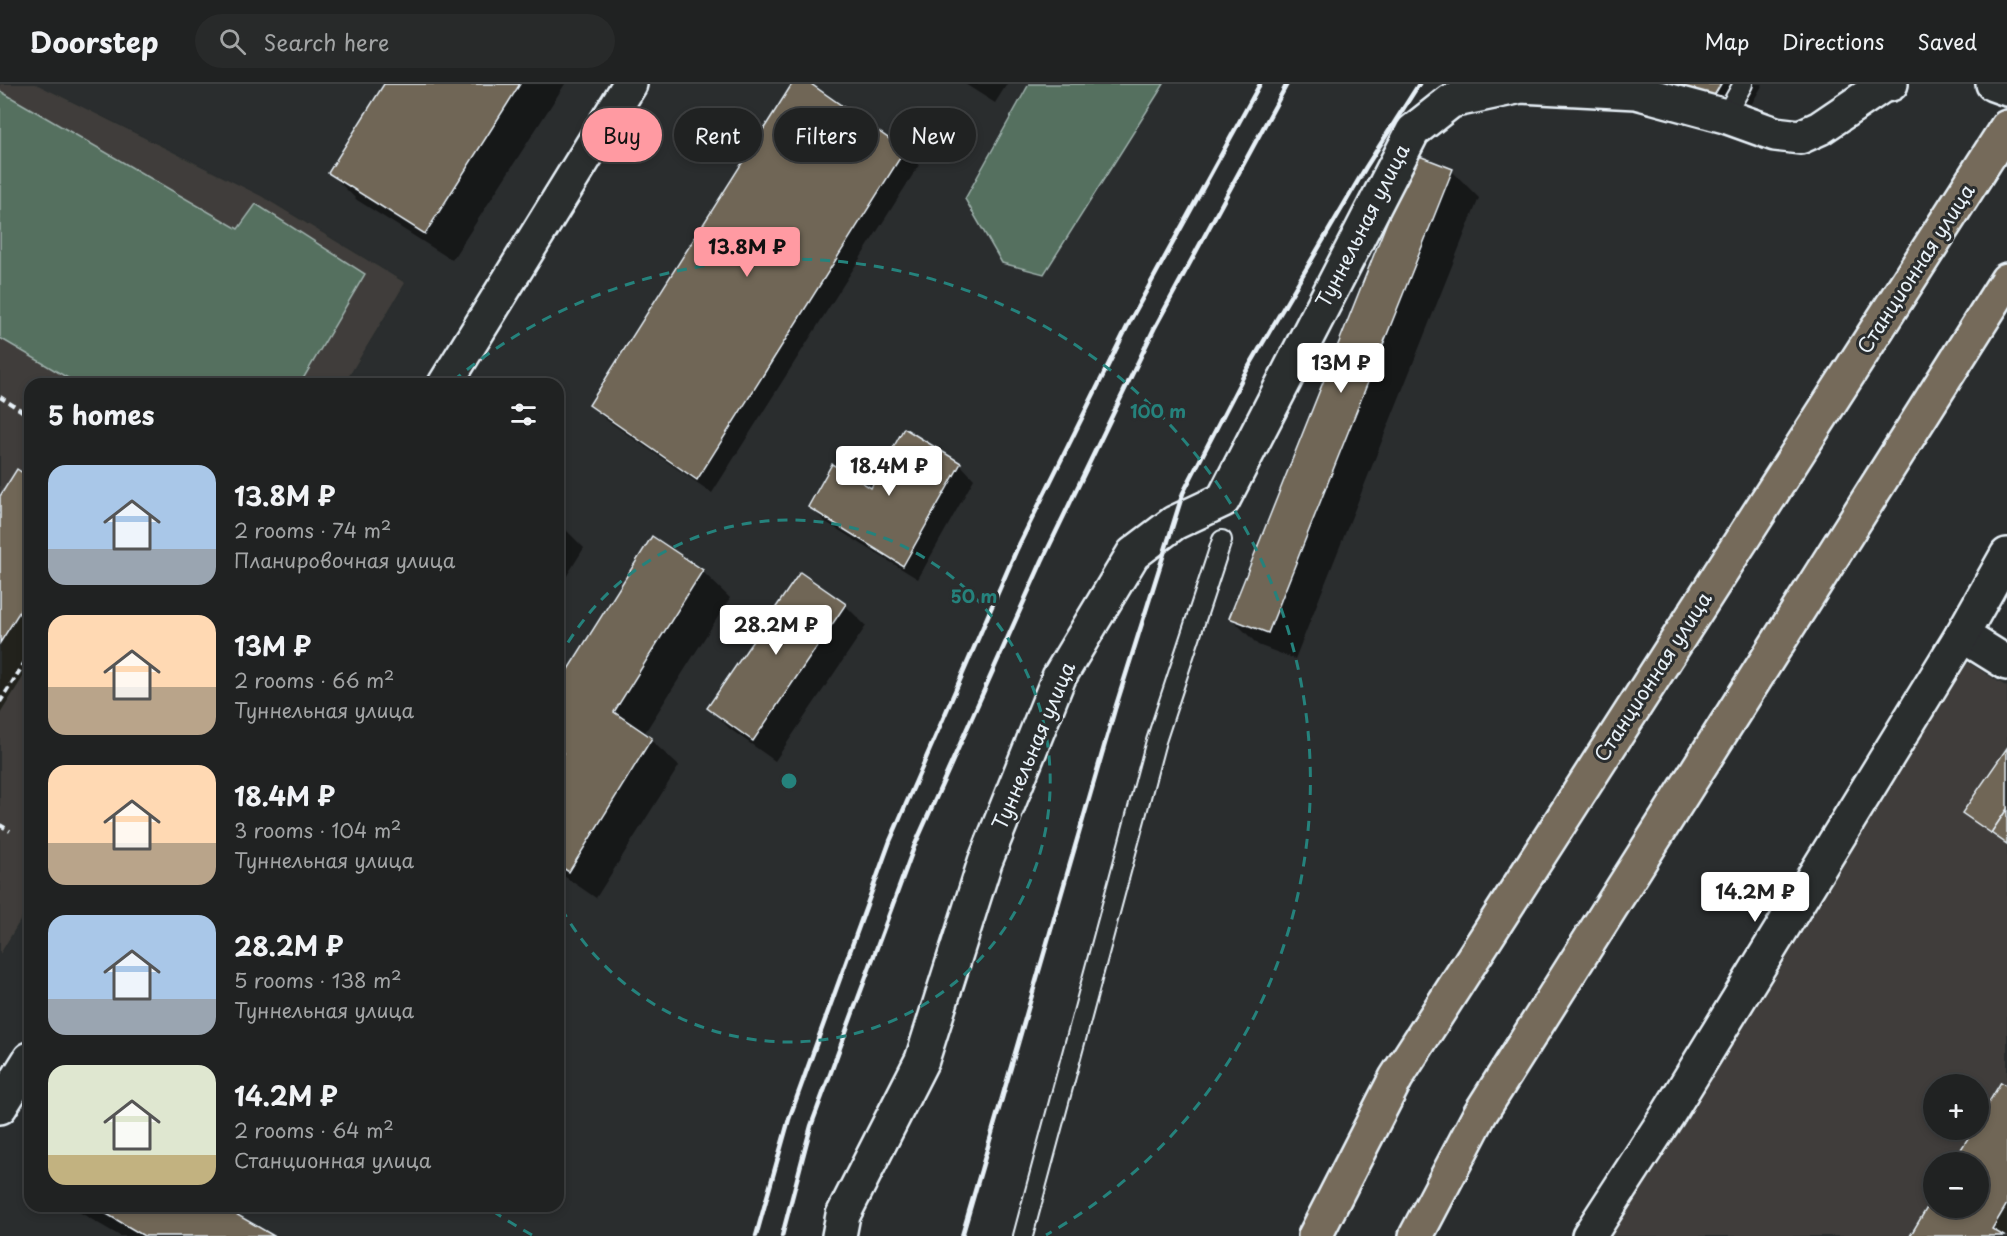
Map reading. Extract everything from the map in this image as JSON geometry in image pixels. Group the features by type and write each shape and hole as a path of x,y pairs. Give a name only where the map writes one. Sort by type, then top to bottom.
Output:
{"main road":[{"name":"Станционная улица","path":"1315,1236 1396,1078 2007,127"},
{"path":"1416,1236 1480,1114 2007,280"}],"street":[{"path":"449,378 630,84"},
{"name":"Туннельная улица","path":"839,1236 843,1215 922,1060 985,862 1059,677 1133,554 1174,523 1223,500 1413,131 1451,101 1521,86 1636,92 1725,116 1775,134 1800,137 1820,128 1882,86 1891,84"},
{"path":"1993,84 2007,89"},
{"path":"1589,1236 1667,1116 1962,635 2007,555"},
{"path":"1962,635 2007,663"},
{"path":"0,1107 24,1069"}],"lane":[{"path":"1725,116 1743,84"},
{"path":"1023,1236 1156,741 1222,540"}],"path":[{"path":"0,397 24,412"},
{"path":"0,702 24,664"},
{"path":"0,825 10,831"}],"shaded area":[{"path":"0,84 36,84 261,196 405,283 348,378 24,378 24,914 0,954"},
{"path":"1961,658 2007,687 2007,1236 1608,1236"}],"green space":[{"path":"1029,84 1164,84 1044,274 1002,263 965,199"},
{"path":"0,91 238,229 256,204 365,274 304,378 68,378 0,338"}],"building":[{"path":"384,84 520,84 425,234 328,173"},
{"path":"792,84 811,84 845,108 777,108"},
{"path":"1675,84 1721,84 1709,104"},
{"path":"774,112 774,162 878,162 878,131 890,139 890,162 897,162 697,480 589,405 743,162 762,162 762,131"},
{"path":"1414,154 1453,169 1268,633 1229,618"},
{"path":"904,428 961,463 903,566 808,507 832,464 871,488"},
{"path":"17,469 24,474 24,605 0,643 0,496"},
{"path":"652,536 703,570 614,712 652,738 569,872 564,869 564,669 567,671"},
{"path":"800,572 846,604 753,741 707,708"},
{"path":"2007,748 2007,809 1991,833 1962,813"},
{"path":"2007,809 2007,844 1991,833"},
{"path":"2001,1082 2007,1086 2007,1204 1992,1229 2004,1236 1910,1236 1923,1214 1923,1218 1989,1218 1989,1152 1959,1152 1967,1140 1989,1140 1989,1102"},
{"path":"103,1212 232,1212 274,1236 144,1236"}],"railway":[{"path":"756,1236 789,1119 890,841 1016,551 1131,319 1260,84"},
{"path":"782,1236 811,1126 914,847 1042,561 1154,329 1287,84"},
{"path":"962,1236 1115,709 1183,493 1244,375 1366,167 1419,84"}]}
